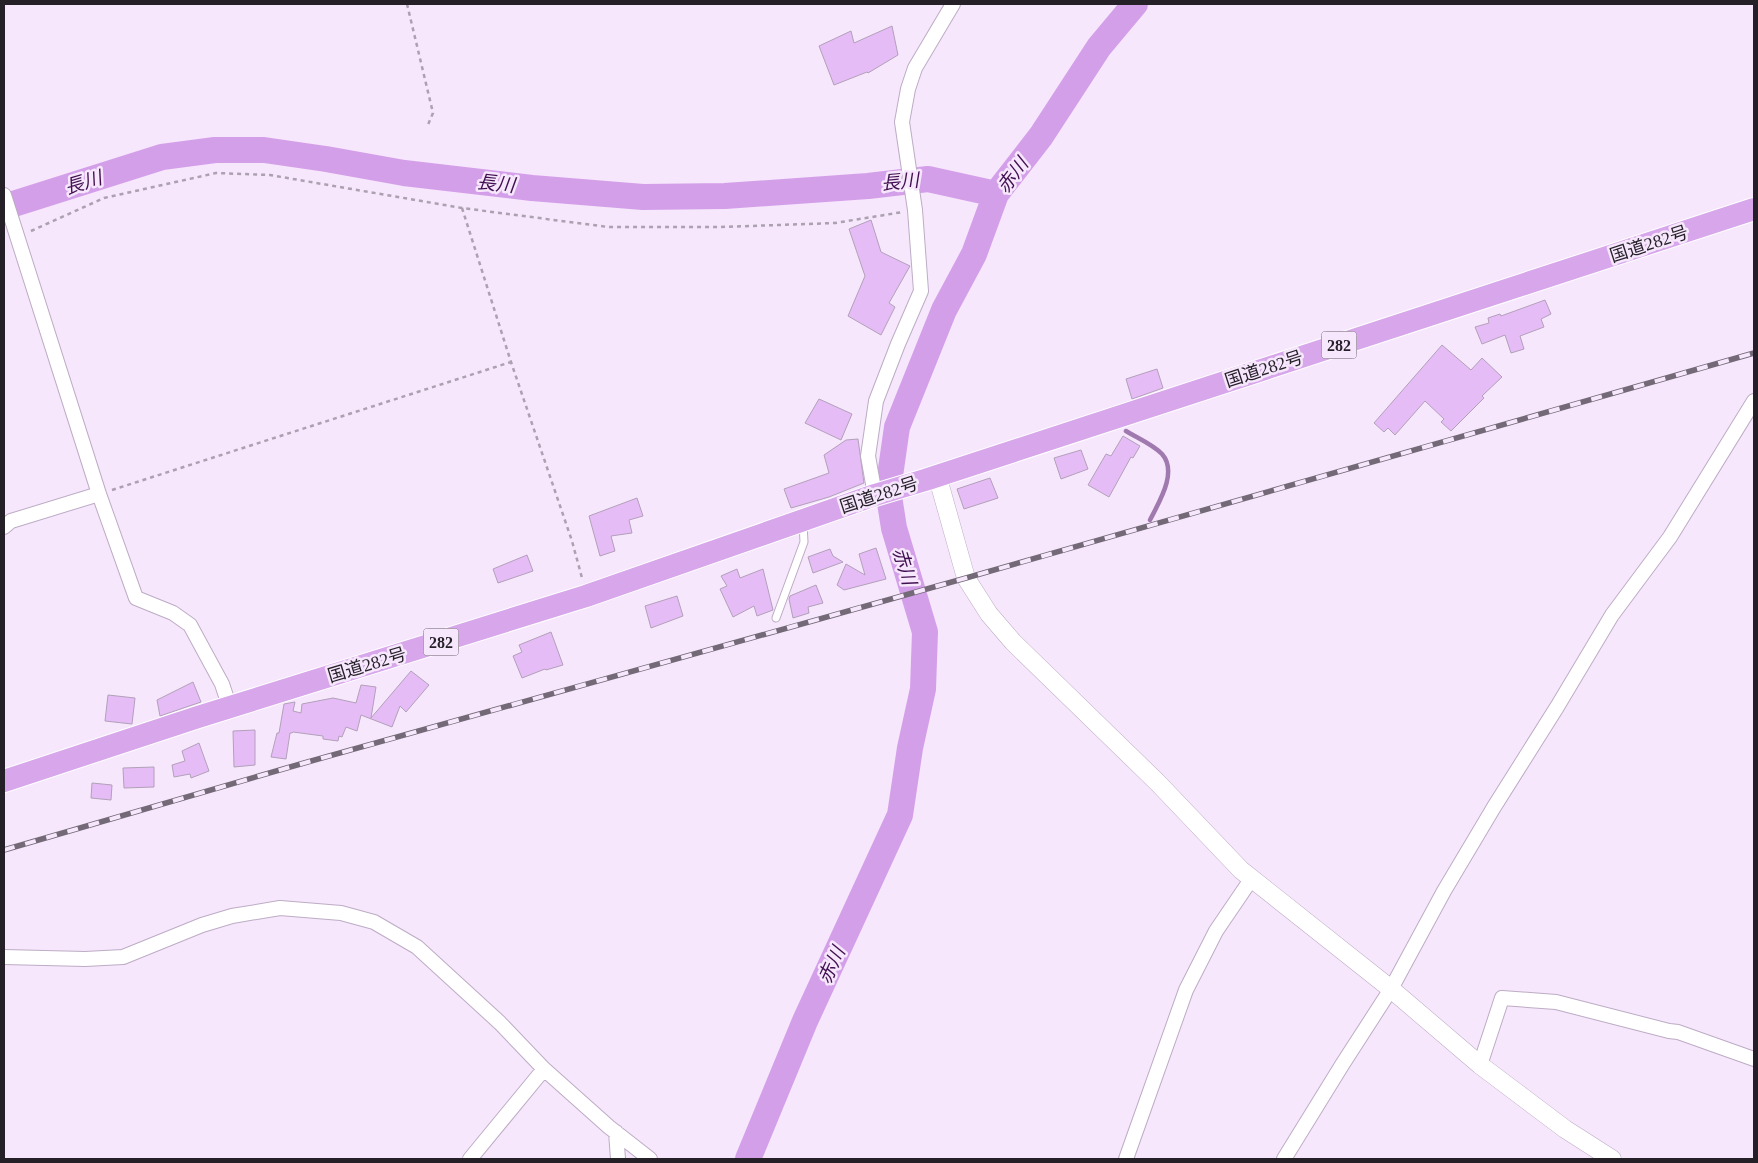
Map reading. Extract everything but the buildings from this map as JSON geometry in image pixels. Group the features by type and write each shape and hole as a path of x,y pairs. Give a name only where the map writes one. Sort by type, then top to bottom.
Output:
{"highway":[{"name":"国道282号","path":"4,781 198,717 586,596 875,495 1754,209"}],"street":[{"path":"875,495 868,456 876,401 921,291 915,210 902,122 908,88 915,68 953,4"},
{"path":"4,195 99,494 136,598 173,613 190,625 222,684 230,708"},
{"path":"1284,1159 1391,990 1444,891 1494,806 1557,707 1612,615 1670,537 1754,401"},
{"path":"931,478 966,578 989,614 1013,642 1158,783 1241,870 1391,990 1480,1065 1565,1129 1612,1159"},
{"path":"4,527 10,521 99,494"},
{"path":"1126,1159 1186,990 1216,931 1252,878"},
{"path":"4,957 85,959 123,957 202,925 232,916 280,908 341,912 374,922 417,947 500,1024 544,1069 650,1159"},
{"path":"1480,1065 1502,998 1556,1002 1678,1032 1754,1060"},
{"path":"470,1159 544,1069"},
{"path":"616,1132 618,1159"}],"lane":[{"path":"776,618 804,542 803,520"}],"path":[{"path":"407,4 433,113 427,127"},
{"path":"16,232 104,198 216,173 270,175 462,208 608,227 721,227 835,223 915,210"},
{"path":"462,208 511,362 572,541 586,596"},
{"path":"99,494 511,362"}],"waterway":[{"name":"赤川","path":"748,1159 805,1021 900,815 910,748 923,689 925,632 894,528 888,490 897,427 944,310 974,254 996,194 1041,136 1099,47 1135,4"},
{"name":"長川","path":"4,207 162,157 215,150 264,150 404,173 532,188 643,197 725,196 868,186 928,179 996,194"},
{"path":"1126,431 1154,447 1162,454 1166,461 1168,478 1162,496 1150,520"}],"railway":[{"path":"4,850 297,765 966,578 1754,353"}]}
